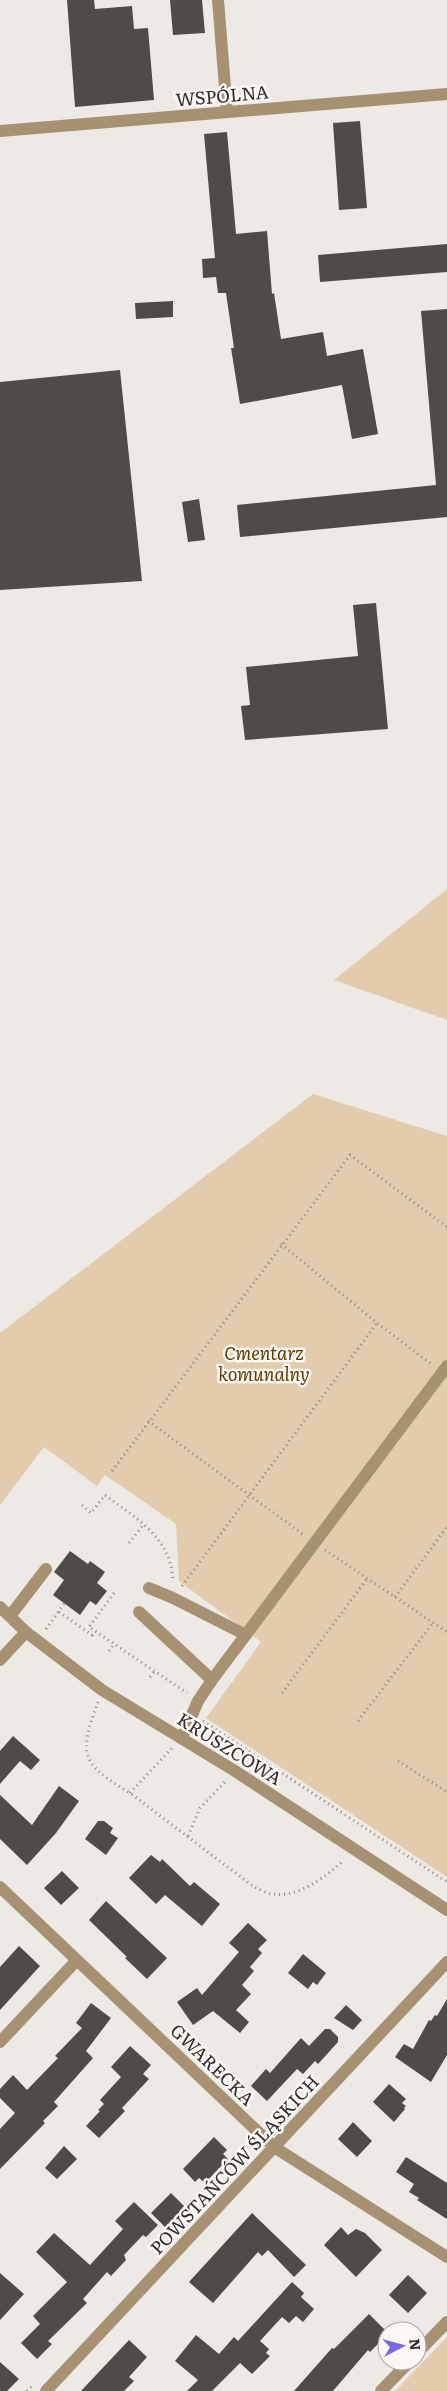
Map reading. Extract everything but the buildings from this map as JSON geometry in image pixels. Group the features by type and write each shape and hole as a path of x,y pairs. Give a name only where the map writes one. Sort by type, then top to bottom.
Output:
{"street":[{"path":"218,0 227,112"},
{"name":"WSPÓLNA","path":"0,131 447,94"},
{"path":"182,1738 198,1701 212,1680 445,1370"},
{"path":"10,1616 46,1569"},
{"path":"148,1588 173,1598 246,1635"},
{"name":"KRUSZCOWA","path":"0,1607 26,1632 102,1690 235,1771 447,1910"},
{"path":"139,1612 212,1680"},
{"path":"0,1660 26,1632"},
{"name":"GWARECKA","path":"0,1887 274,2146 447,2257"},
{"path":"0,2042 78,1960"},
{"name":"POWSTAŃCÓW ŚLĄSKICH","path":"46,2391 447,1962"},
{"path":"427,2343 447,2322"},
{"path":"381,2391 400,2371"}],"path":[{"path":"112,1471 281,1244 350,1155 447,1227"},
{"path":"281,1244 376,1323 445,1370"},
{"path":"173,1598 376,1323"},
{"path":"148,1421 315,1543 447,1632"},
{"path":"82,1505 91,1513 106,1495 144,1524 160,1542 170,1559 173,1598"},
{"path":"129,1543 144,1524"},
{"path":"395,1598 447,1527"},
{"path":"282,1694 367,1579"},
{"path":"114,1593 89,1627 198,1701"},
{"path":"44,1632 64,1604"},
{"path":"59,1612 92,1635 95,1631"},
{"path":"358,1721 433,1623"},
{"path":"109,1651 114,1644"},
{"path":"150,1677 155,1671"},
{"path":"102,1690 87,1732 85,1748 89,1762 108,1780 130,1793 254,1887 271,1894 289,1894 332,1872 356,1849"},
{"path":"192,1714 447,1882"},
{"path":"130,1793 182,1738"},
{"path":"398,1761 447,1792"},
{"path":"188,1836 200,1808 235,1771"},
{"path":"27,2391 34,2384"}],"green space":[{"path":"447,889 447,1020 334,980"},
{"name":"Cmentarz komunalny","path":"313,1094 447,1136 447,1877 206,1718 261,1642 179,1581 176,1524 105,1475 97,1486 44,1447 0,1505 0,1333"},
{"path":"447,2337 447,2391 395,2391 414,2371 427,2371 427,2358"}]}
